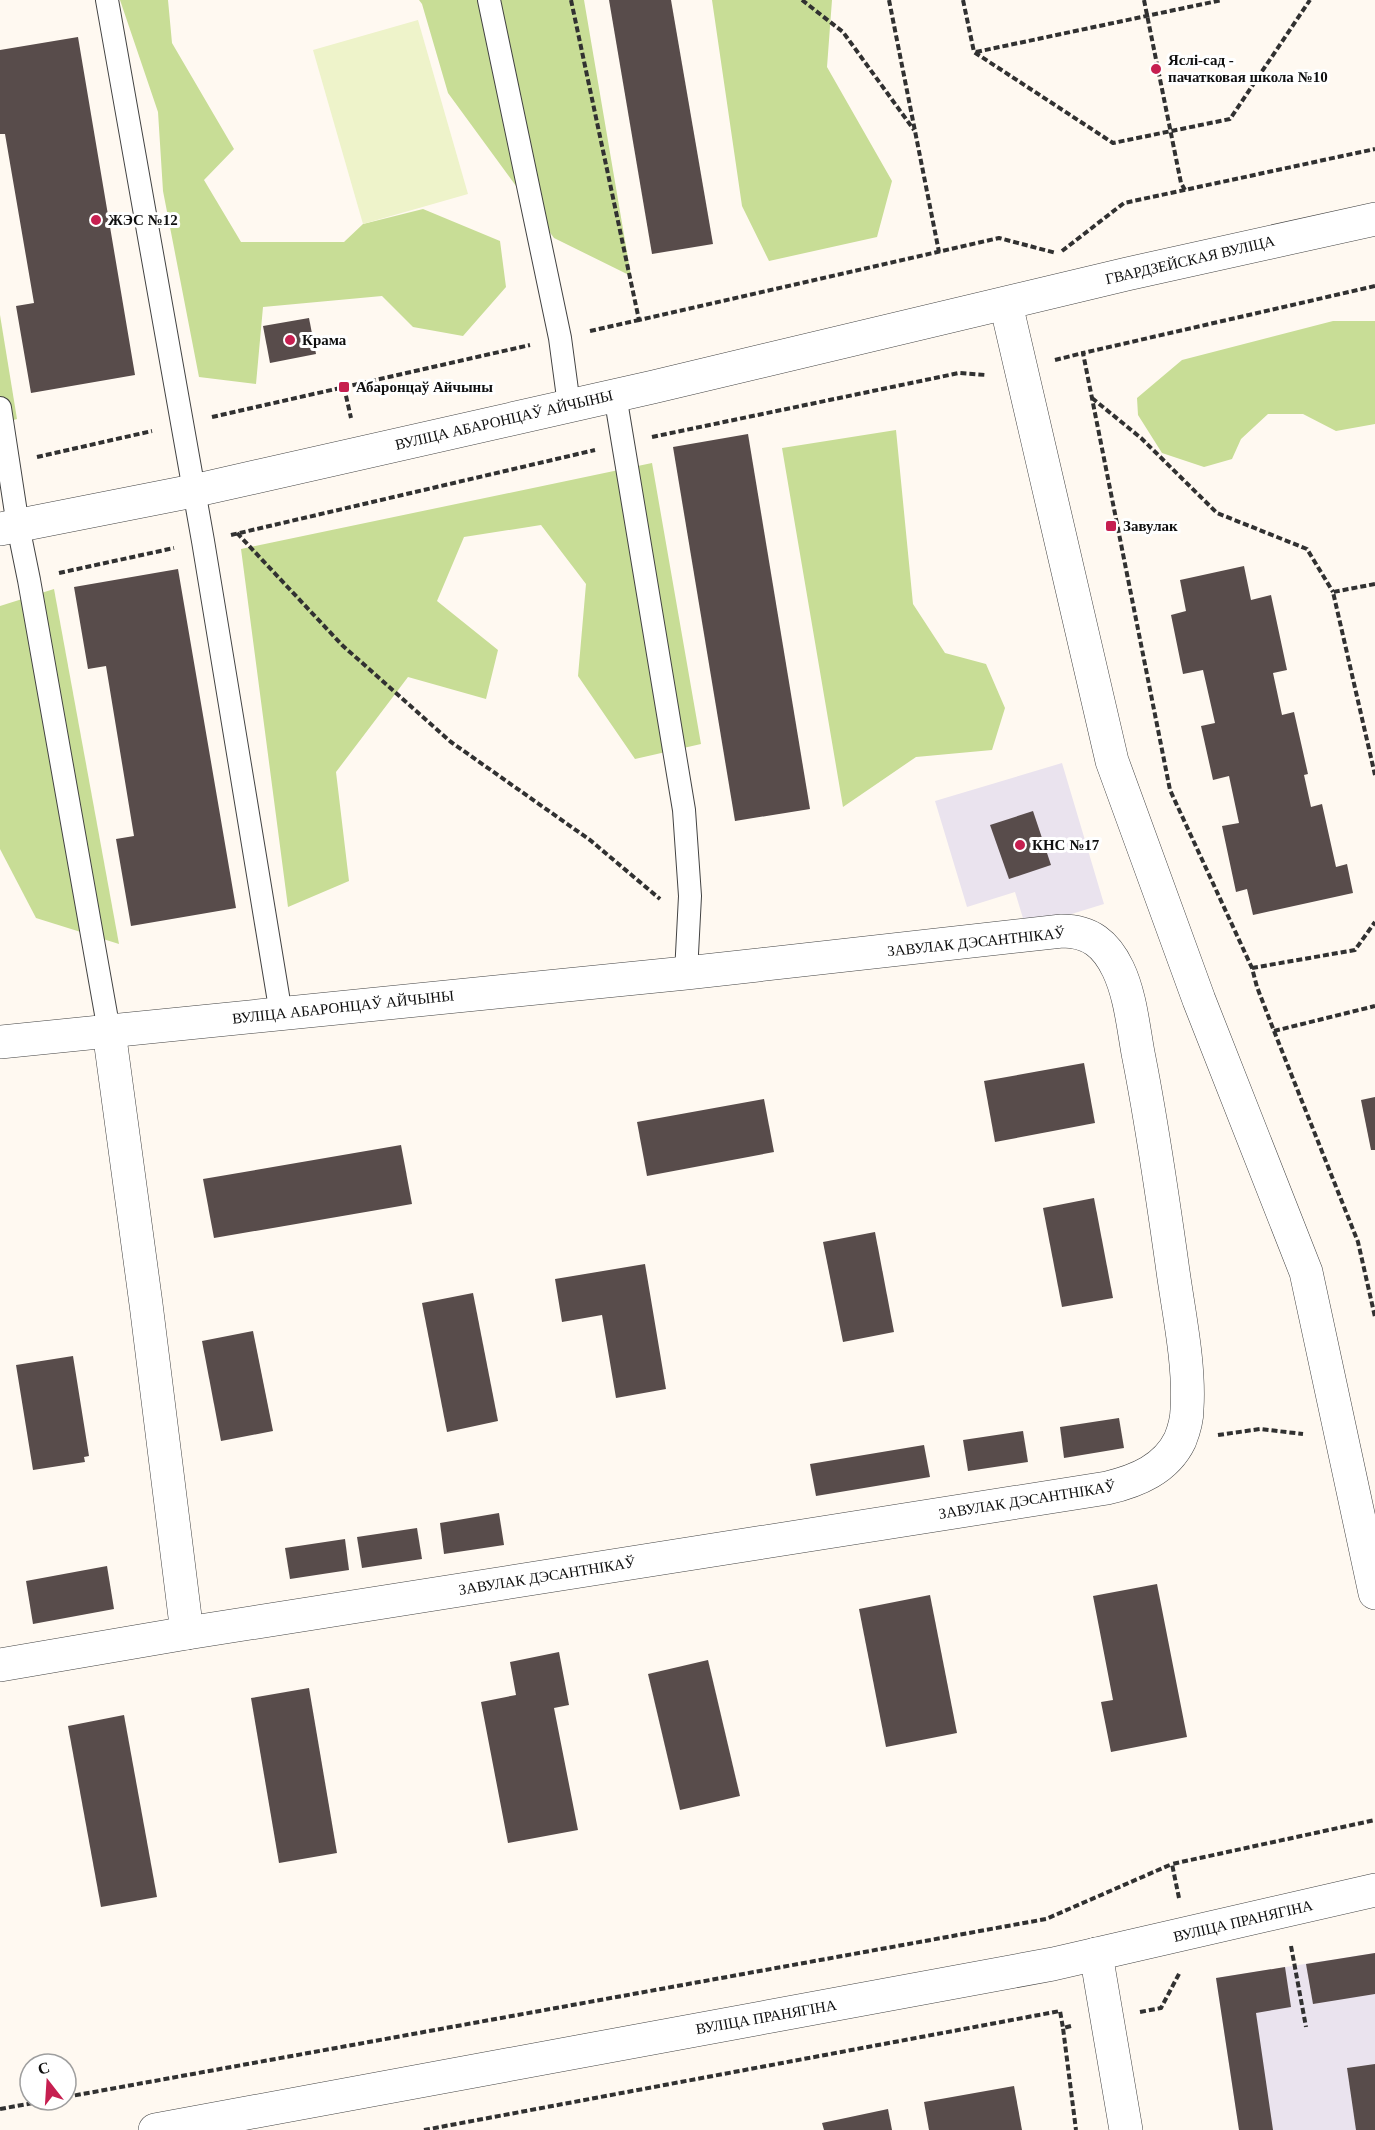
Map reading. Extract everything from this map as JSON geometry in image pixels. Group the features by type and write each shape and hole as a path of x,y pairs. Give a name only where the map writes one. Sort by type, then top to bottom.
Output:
{"street":[{"name":"ГВАРДЗЕЙСКАЯ ВУЛІЦА","path":"1006,304 1127,274 1375,219"},
{"name":"ВУЛІЦА АБАРОНЦАЎ АЙЧЫНЫ","path":"9,527 194,491 615,395 948,315 1006,304"},
{"path":"1006,304 1112,761 1199,1000 1306,1272 1375,1593"},
{"name":"ЗАВУЛАК ДЭСАНТНІКАЎ","path":"0,1665 187,1633 1107,1488 1126,1484 1159,1467 1171,1454 1185,1426 1187,1409 1185,1363 1156,1145 1126,994 1119,970 1105,946 1086,933 1062,931 686,973"},
{"name":"ВУЛІЦА АБАРОНЦАЎ АЙЧЫНЫ","path":"0,1042 686,973"},
{"path":"109,1031 187,1633"},
{"name":"ВУЛІЦА ПРАНЯГІНА","path":"155,2130 1096,1954 1375,1890"},
{"path":"1096,1954 1126,2130"}],"lane":[{"path":"107,0 203,541 280,1014"},
{"path":"489,0 560,338 569,405"},
{"path":"615,395 684,810 689,865 690,925 686,973"},
{"path":"0,408 9,463 9,527 29,580 109,1031"}],"path":[{"path":"571,0 639,320"},
{"path":"802,0 843,32 915,132"},
{"path":"890,0 939,252"},
{"path":"963,0 974,52 1113,143 1230,119 1310,0"},
{"path":"1144,0 1181,183 1185,190"},
{"path":"974,52 1222,0"},
{"path":"9,463 999,238 1059,253 1124,203 1375,149"},
{"path":"1375,286 1083,353 1170,790 1252,968 1274,1031 1358,1242 1375,1317"},
{"path":"1092,397 1141,438 1217,513 1307,549 1333,592 1375,775"},
{"path":"237,533 342,645 451,741 590,840 690,925"},
{"path":"29,580 203,541"},
{"path":"1333,592 1375,584"},
{"path":"1252,968 1355,950 1375,922"},
{"path":"1274,1031 1375,1006"},
{"path":"1179,1441 1260,1429 1303,1434 1345,1451"},
{"path":"78,2095 1046,1919 1172,1864"},
{"path":"1291,1942 1306,2026"},
{"path":"424,2130 1060,2011 1063,2028"},
{"path":"0,2109 18,2106"}],"shaded area":[{"path":"1062,763 1104,904 1026,928 1015,892 967,907 935,801"},
{"path":"1375,1953 1375,2130 1239,2130 1216,1978"}],"green space":[{"path":"120,0 168,0 172,43 234,149 204,180 241,242 344,242 363,224 423,209 500,241 506,287 463,336 413,327 382,296 263,307 256,384 199,377 163,191 158,112"},
{"path":"419,0 584,0 631,276 554,238 448,93"},
{"path":"712,0 832,0 827,67 892,181 877,237 769,261 742,206"},
{"path":"418,20 468,194 363,224 313,50"},
{"path":"0,315 17,419 0,424"},
{"path":"1333,321 1375,321 1375,424 1336,431 1303,414 1268,414 1241,439 1232,459 1204,467 1162,453 1138,415 1137,398 1182,360"},
{"path":"896,430 913,604 945,653 986,664 1005,708 992,750 916,757 843,807 782,448"},
{"path":"652,463 701,744 635,759 578,676 586,584 541,525 464,537 437,601 498,650 486,699 408,677 336,772 349,881 288,907 241,549"},
{"path":"54,589 119,944 36,918 0,849 0,606"}],"building":[{"path":"609,0 671,0 713,244 652,254"},
{"path":"78,37 135,375 31,393 16,306 34,303 5,134 0,134 0,50"},
{"name":"Крама","path":"309,318 316,354 270,363 263,326"},
{"path":"748,434 810,809 735,821 673,447"},
{"path":"1244,566 1251,600 1271,595 1287,670 1273,673 1282,715 1294,712 1308,774 1304,775 1311,807 1322,804 1336,867 1347,864 1353,893 1253,915 1247,889 1236,892 1222,826 1239,823 1229,776 1213,780 1201,726 1215,723 1203,670 1183,674 1171,615 1186,611 1180,580"},
{"path":"178,569 236,908 131,926 116,839 134,836 106,666 88,669 74,587"},
{"name":"КНС №17","path":"1033,811 1051,865 1009,879 990,825"},
{"path":"1084,1063 1095,1123 995,1142 984,1081"},
{"path":"1375,1097 1375,1150 1371,1150 1361,1100"},
{"path":"764,1099 774,1152 647,1176 637,1122"},
{"path":"401,1145 412,1204 214,1238 203,1179"},
{"path":"1094,1198 1113,1298 1062,1307 1043,1208"},
{"path":"875,1232 894,1332 843,1342 823,1242"},
{"path":"645,1264 666,1389 616,1398 602,1315 562,1322 555,1279"},
{"path":"473,1293 498,1421 447,1432 422,1303"},
{"path":"253,1331 273,1431 221,1441 202,1341"},
{"path":"73,1356 89,1456 84,1457 85,1462 33,1470 16,1365"},
{"path":"1119,1418 1124,1448 1064,1458 1060,1427"},
{"path":"1023,1431 1028,1462 968,1471 963,1440"},
{"path":"924,1445 930,1477 816,1496 810,1464"},
{"path":"499,1513 504,1545 444,1554 440,1523"},
{"path":"417,1528 422,1559 362,1568 357,1537"},
{"path":"345,1539 349,1570 290,1579 285,1548"},
{"path":"107,1566 114,1609 33,1624 26,1581"},
{"path":"1157,1584 1187,1737 1111,1752 1101,1702 1113,1700 1093,1596"},
{"path":"930,1595 957,1733 886,1747 859,1609"},
{"path":"559,1652 569,1705 554,1708 578,1830 508,1843 481,1702 516,1695 510,1662"},
{"path":"708,1660 740,1796 680,1810 648,1674"},
{"path":"309,1688 337,1853 279,1863 251,1698"},
{"path":"124,1715 157,1897 101,1907 68,1726"},
{"path":"1375,1953 1375,1994 1313,2004 1306,1964"},
{"path":"1285,1967 1291,2007 1256,2013 1273,2130 1239,2130 1216,1978"},
{"path":"1375,2064 1375,2130 1356,2130 1347,2068"},
{"path":"1014,2086 1022,2130 929,2130 924,2102"},
{"path":"888,2109 892,2130 824,2130 822,2123"}],"place":[{"name":"Яслі-сад - пачатковая школа №10","path":"1156,69"},
{"name":"ЖЭС №12","path":"96,220"},
{"name":"Крама","path":"290,340"},
{"name":"Абаронцаў Айчыны","path":"344,387"},
{"name":"Завулак","path":"1111,526"},
{"name":"КНС №17","path":"1020,845"}]}
